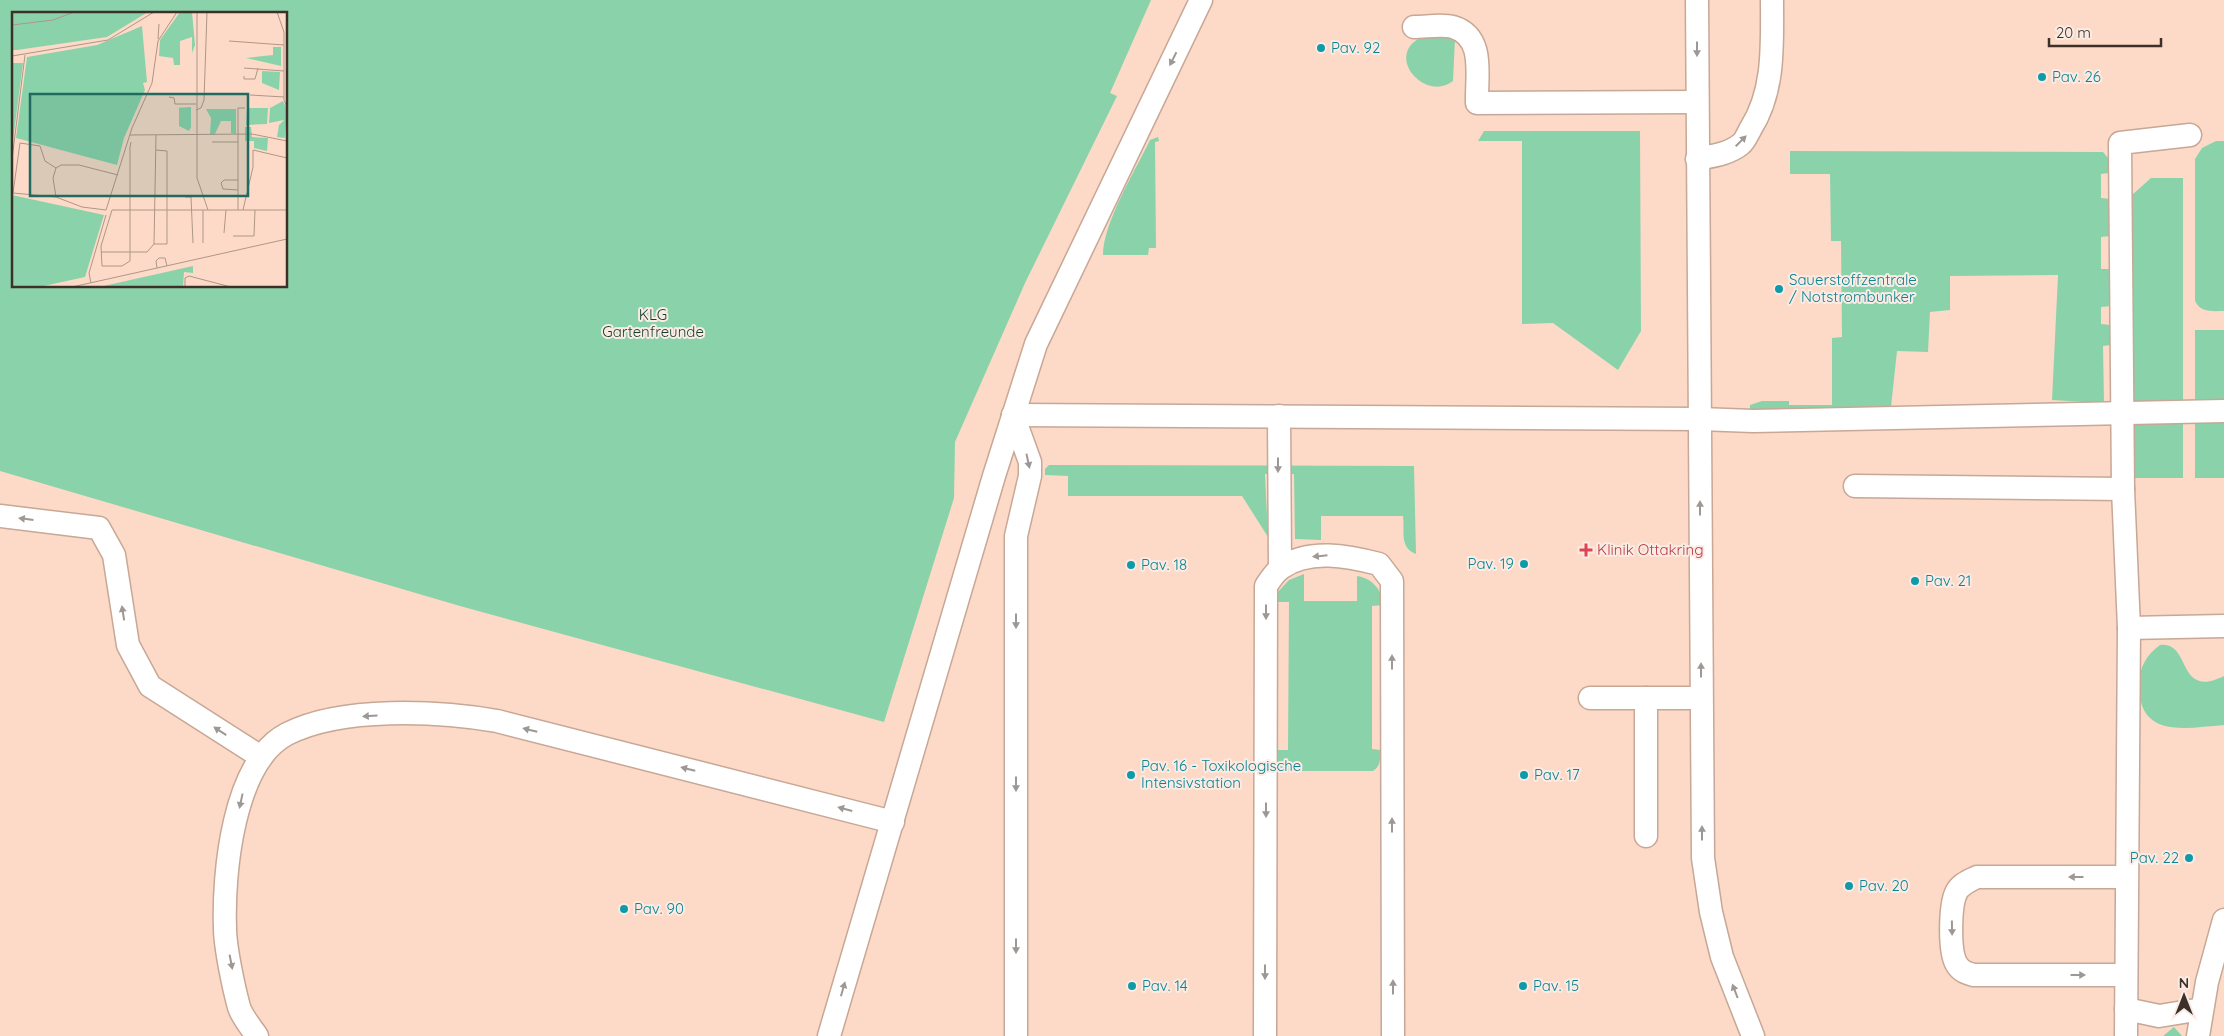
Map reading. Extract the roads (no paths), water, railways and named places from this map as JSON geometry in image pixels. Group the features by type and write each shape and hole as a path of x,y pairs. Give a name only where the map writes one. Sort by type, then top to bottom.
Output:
{"lane":[{"path":"830,1036 1013,415 1036,344 1201,0"},
{"path":"1697,0 1696,102 1703,858 1708,894 1722,957 1753,1036"},
{"path":"1697,160 1721,154 1742,144 1760,115 1768,84 1772,53 1772,0"},
{"path":"1414,27 1453,27 1469,35 1476,50 1477,102 1696,102"},
{"path":"2126,1036 2125,877 2128,628 2123,489 2120,143 2190,135"},
{"path":"1013,415 1700,419 1753,422 2224,411"},
{"path":"1013,415 1030,462 1030,476 1016,536 1016,1036"},
{"path":"1279,416 1280,568"},
{"path":"1855,486 2123,489"},
{"path":"0,516 98,528 114,555 128,645 150,686 261,757"},
{"path":"1266,1036 1266,586 1280,568 1301,558 1331,555 1379,564 1392,581 1393,1036"},
{"path":"2128,628 2224,626"},
{"path":"1590,698 1701,698"},
{"path":"1646,698 1646,836"},
{"path":"257,1036 240,1009 225,930 228,860 242,793 261,757 286,735 314,724 362,716 417,714 459,715 497,721 893,822"},
{"path":"2125,877 1977,877 1964,882 1956,892 1952,908 1952,956 1965,973 1974,976 2125,975"},
{"path":"2198,1036 2202,1009 2224,920"},
{"path":"2126,1009 2160,1016 2202,1009"}],"place":[{"name":"Pav. 92","path":"1321,48"},
{"name":"Pav. 26","path":"2042,77"},
{"name":"Sauerstoffzentrale / Notstrombunker","path":"1779,289"},
{"name":"Klinik Ottakring","path":"1586,550"},
{"name":"Pav. 19","path":"1524,564"},
{"name":"Pav. 18","path":"1131,565"},
{"name":"Pav. 21","path":"1915,581"},
{"name":"Pav. 16 - Toxikologische Intensivstation","path":"1131,775"},
{"name":"Pav. 17","path":"1524,775"},
{"name":"Pav. 22","path":"2189,858"},
{"name":"Pav. 20","path":"1849,886"},
{"name":"Pav. 90","path":"624,909"},
{"name":"Pav. 14","path":"1132,986"},
{"name":"Pav. 15","path":"1523,986"}],"park label":[{"name":"KLG Gartenfreunde","path":"653,324"}]}
